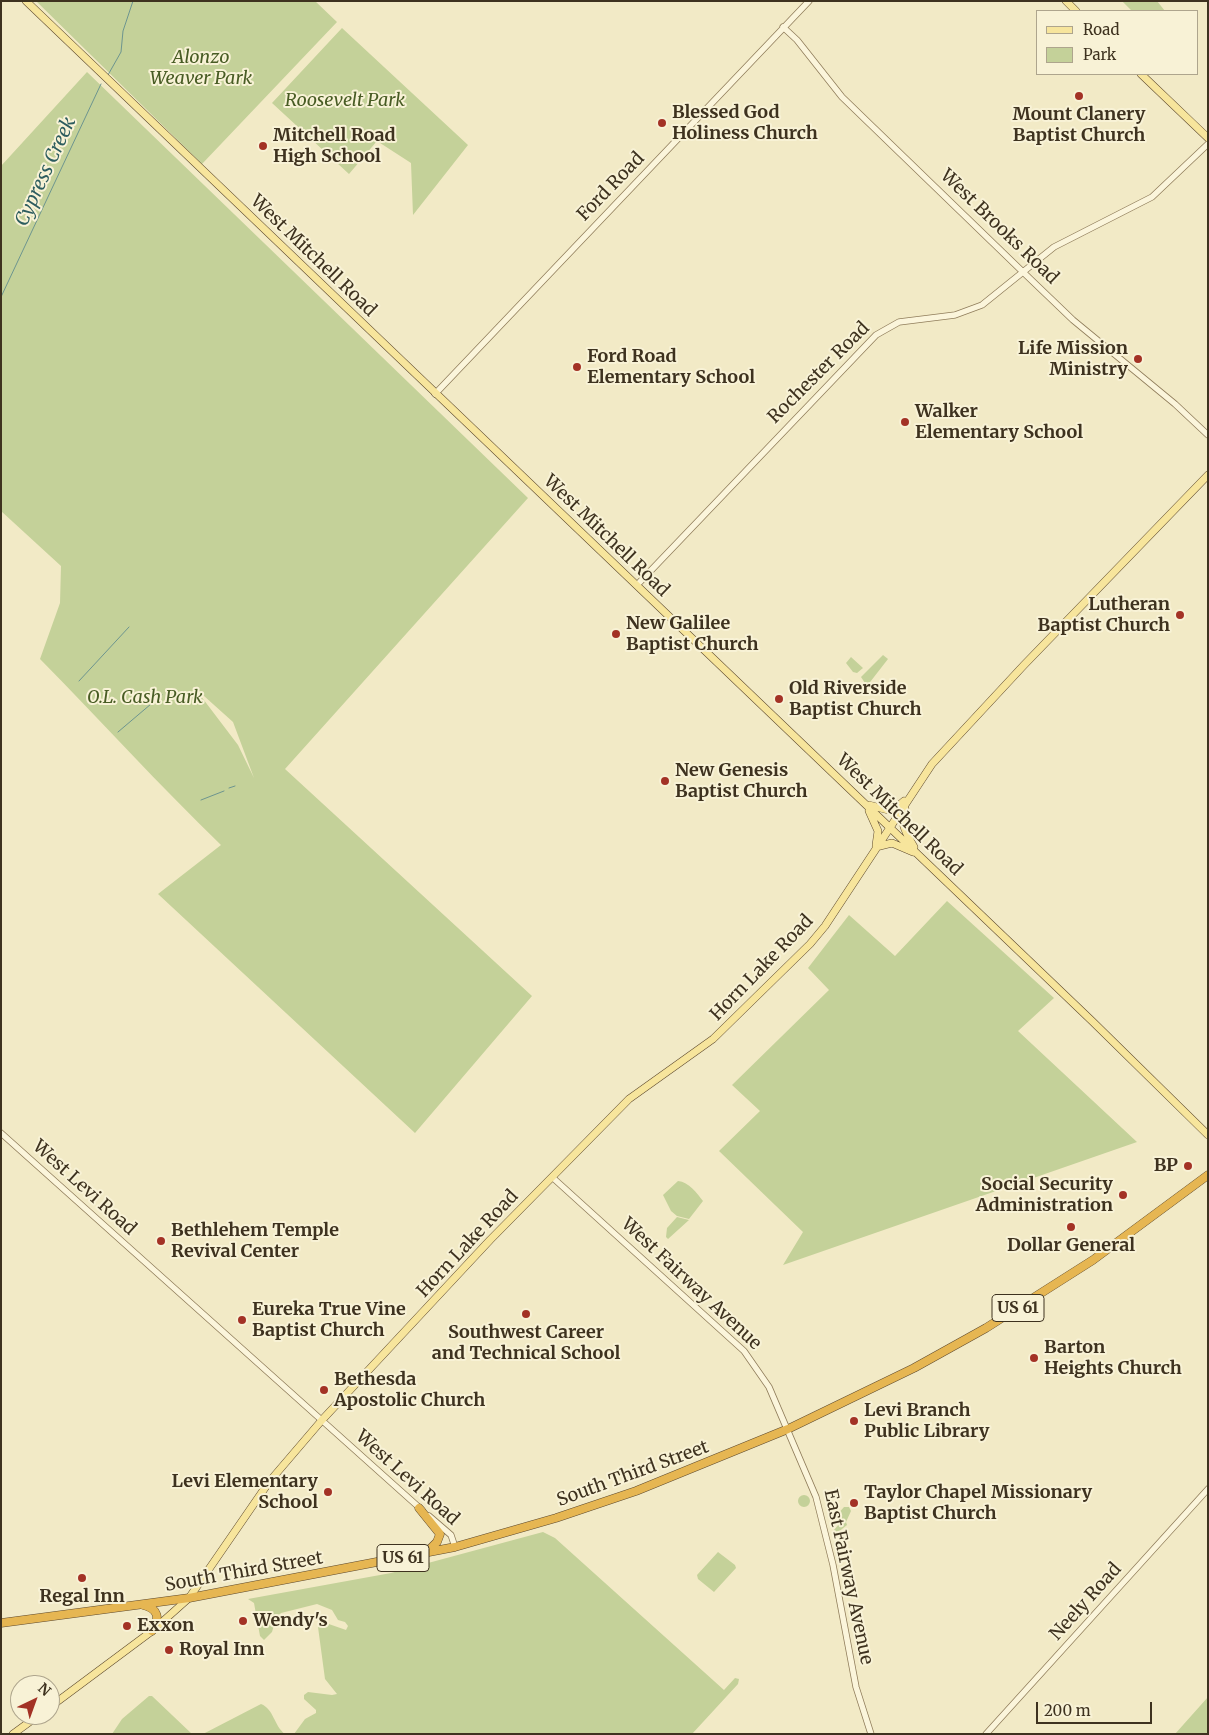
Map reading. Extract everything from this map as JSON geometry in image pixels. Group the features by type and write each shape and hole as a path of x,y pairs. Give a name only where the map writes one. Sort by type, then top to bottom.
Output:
{"highway":[{"name":"South Third Street","path":"1,1623 189,1598 455,1547 556,1518 636,1491 788,1429 914,1368 1000,1319 1118,1243 1208,1175"},
{"path":"419,1508 440,1534 437,1542 425,1553"},
{"path":"139,1604 150,1607 157,1614 157,1622 152,1631"}],"main road":[{"name":"West Mitchell Road","path":"26,1 890,827 1208,1135"},
{"path":"1066,1 1075,10"},
{"path":"1142,75 1208,138"},
{"path":"918,854 902,823 902,816 910,796 932,764 1208,475"},
{"path":"865,804 892,810 910,796"},
{"name":"Horn Lake Road","path":"60,1700 152,1631 189,1598 269,1482 322,1420 490,1240 629,1099 714,1039 810,944 825,926 910,796"},
{"path":"865,804 878,828 876,848"},
{"path":"876,848 883,844 895,844 918,854"},
{"path":"13,1734 25,1725"}],"street":[{"name":"Ford Road","path":"435,394 809,1"},
{"name":"West Brooks Road","path":"784,27 842,97 1024,273 1073,320 1175,404 1208,435"},
{"name":"Rochester Road","path":"637,585 876,335 899,322 955,315 971,310 989,300 1043,256 1068,240 1152,197 1208,144"},
{"name":"West Levi Road","path":"1,1133 451,1536 455,1547"},
{"name":"West Fairway Avenue","path":"552,1177 744,1351 770,1387 788,1429"},
{"name":"East Fairway Avenue","path":"788,1429 816,1497 833,1565 856,1687 872,1734"},
{"name":"Neely Road","path":"986,1734 1208,1489"}],"green space":[{"name":"Alonzo Weaver Park","path":"36,1 315,1 337,22 202,164"},
{"path":"1122,1 1157,1 1164,10 1131,10"},
{"name":"Roosevelt Park","path":"342,28 468,145 413,215 411,163 377,141 349,174 272,103"},
{"name":"O.L. Cash Park","path":"87,72 528,498 285,769 532,996 415,1133 158,894 221,845 40,659 60,603 61,566 1,511 1,166","holes":["194,687 233,722 254,778 238,745"]},
{"path":"883,655 888,659 867,686 861,677"},
{"path":"851,657 863,668 857,673 853,672 846,663"},
{"path":"947,901 1054,998 1018,1031 1137,1142 783,1265 803,1232 719,1151 760,1111 732,1085 829,990 808,968 849,915 895,956"},
{"path":"678,1181 689,1186 703,1201 689,1219 677,1216 671,1211 663,1195"},
{"path":"677,1217 689,1220 668,1239 666,1237 667,1228"},
{"path":"806,1495 809,1496 809,1506 802,1507 799,1506 798,1499 799,1496"},
{"path":"844,1507 849,1507 851,1511 846,1522 847,1525 837,1533 834,1530 840,1523 836,1516"},
{"path":"543,1532 555,1538 724,1690 735,1678 739,1679 738,1684 692,1734 294,1734 305,1719 316,1713 316,1710 304,1699 304,1695 308,1692 337,1694 325,1679 318,1627 323,1622 346,1630 348,1626 345,1622 338,1620 332,1610 317,1604 281,1613 276,1618 272,1632 264,1640 260,1636 254,1603 248,1599 391,1573"},
{"path":"718,1552 735,1565 736,1568 714,1592 698,1579 697,1575"},
{"path":"149,1696 152,1696 192,1734 112,1734 122,1719"},
{"path":"1208,1697 1208,1734 1175,1734"},
{"path":"261,1704 269,1710 278,1727 285,1734 203,1734"}],"waterway":[{"name":"Cypress Creek","path":"108,75 121,52 123,31 133,1"},
{"name":"Cypress Creek","path":"1,297 101,84"},
{"path":"79,681 129,627"},
{"path":"153,702 162,695"},
{"path":"118,732 151,704"},
{"path":"229,788 235,786"},
{"path":"201,800 224,791"}],"place":[{"name":"Mount Clanery Baptist Church","path":"1079,96"},
{"name":"Blessed God Holiness Church","path":"662,123"},
{"name":"Mitchell Road High School","path":"263,146"},
{"name":"Life Mission Ministry","path":"1138,359"},
{"name":"Ford Road Elementary School","path":"577,367"},
{"name":"Walker Elementary School","path":"905,422"},
{"name":"Lutheran Baptist Church","path":"1180,615"},
{"name":"New Galilee Baptist Church","path":"616,634"},
{"name":"Old Riverside Baptist Church","path":"779,699"},
{"name":"New Genesis Baptist Church","path":"665,781"},
{"name":"BP","path":"1188,1166"},
{"name":"Social Security Administration","path":"1123,1195"},
{"name":"Dollar General","path":"1071,1227"},
{"name":"Bethlehem Temple Revival Center","path":"161,1241"},
{"name":"Southwest Career and Technical School","path":"526,1314"},
{"name":"Eureka True Vine Baptist Church","path":"242,1320"},
{"name":"Barton Heights Church","path":"1034,1358"},
{"name":"Bethesda Apostolic Church","path":"324,1390"},
{"name":"Levi Branch Public Library","path":"854,1421"},
{"name":"Levi Elementary School","path":"328,1492"},
{"name":"Taylor Chapel Missionary Baptist Church","path":"854,1503"},
{"name":"Regal Inn","path":"82,1578"},
{"name":"Wendy's","path":"243,1621"},
{"name":"Exxon","path":"127,1626"},
{"name":"Royal Inn","path":"169,1650"}]}
